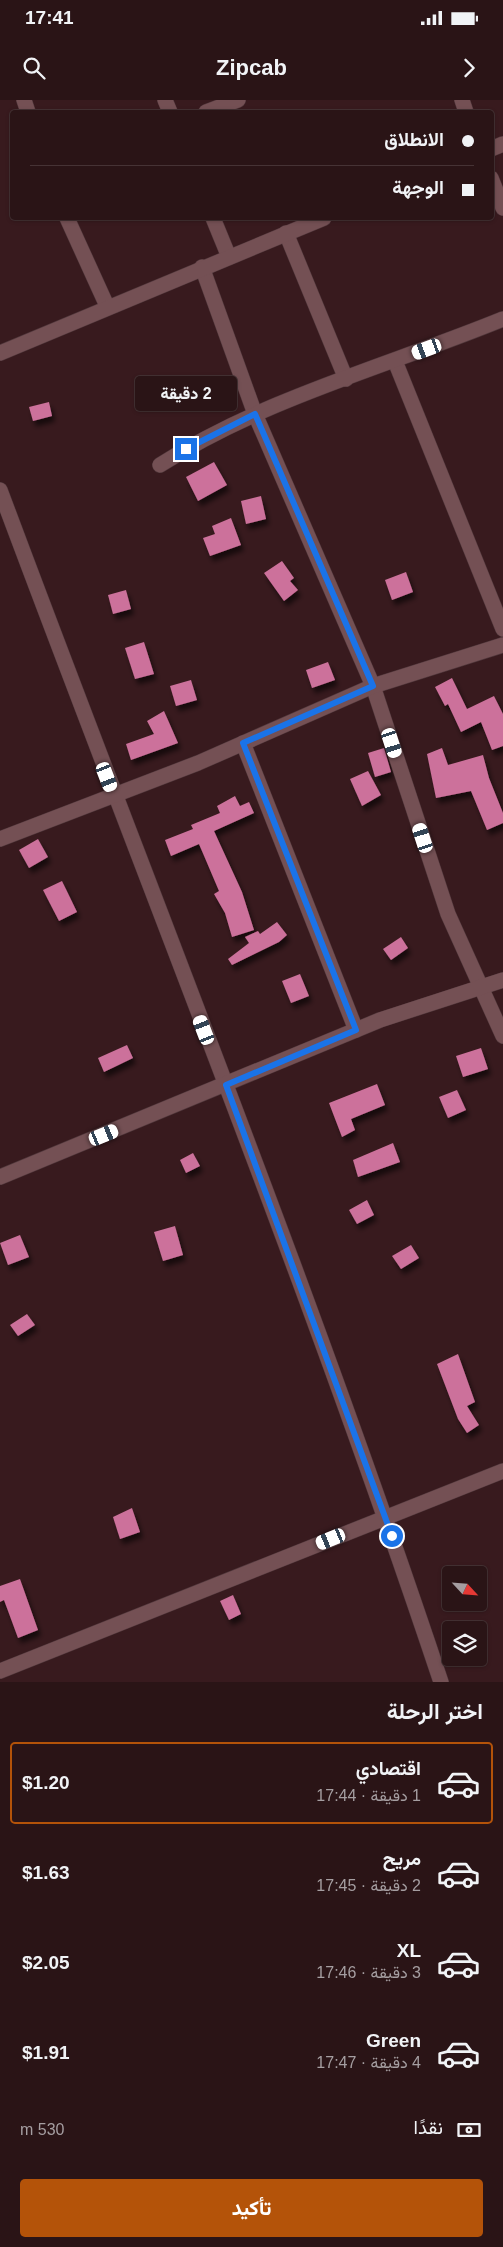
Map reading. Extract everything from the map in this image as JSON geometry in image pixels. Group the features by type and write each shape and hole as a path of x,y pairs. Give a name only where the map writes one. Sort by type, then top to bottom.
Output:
{"street":[{"path":"211,110 238,100"},
{"path":"494,186 503,208"},
{"path":"68,220 107,306"},
{"path":"214,220 229,257"},
{"path":"0,353 107,306 319,220"},
{"path":"286,233 346,379"},
{"path":"202,267 255,414 373,686 448,914 503,1036"},
{"path":"160,465 186,449 255,414 503,319"},
{"path":"395,361 503,629"},
{"path":"0,490 114,795 226,1085 386,1517 441,1682"},
{"path":"0,839 198,763 373,686 503,645"},
{"path":"243,743 356,1030"},
{"path":"0,1177 356,1030 503,980"},
{"path":"0,1671 503,1471"}],"building":[{"path":"49,402 52,416 33,421 29,407"},
{"path":"214,462 227,485 198,501 186,477"},
{"path":"261,496 266,519 246,524 241,501"},
{"path":"231,518 241,545 210,556 203,538 215,534 212,526"},
{"path":"282,561 294,578 290,581 298,590 284,601 264,573"},
{"path":"406,572 413,592 392,600 385,580"},
{"path":"126,590 131,609 113,614 108,595"},
{"path":"144,642 154,674 135,679 125,648"},
{"path":"328,662 335,680 312,688 306,670"},
{"path":"452,678 467,709 494,696 503,714 503,746 492,750 481,722 461,732 448,704 445,706 435,687"},
{"path":"191,680 197,700 176,706 170,686"},
{"path":"164,711 178,743 131,760 126,744 154,734 147,721"},
{"path":"384,748 391,772 375,777 368,753"},
{"path":"442,748 448,765 483,755 489,778 503,813 503,823 487,830 471,791 436,798 427,754"},
{"path":"368,771 381,795 362,806 350,779"},
{"path":"235,796 240,806 249,802 254,813 214,831 242,892 254,930 232,937 225,913 214,894 219,891 199,844 171,856 165,840 193,829 191,825 220,813 217,806"},
{"path":"38,839 48,857 29,868 19,850"},
{"path":"62,881 77,912 59,921 43,890"},
{"path":"277,922 287,935 279,942 232,965 228,959 249,943 245,937 258,931 260,934"},
{"path":"401,937 408,948 391,960 383,949"},
{"path":"300,974 309,996 291,1003 282,981"},
{"path":"127,1045 133,1058 104,1072 98,1058"},
{"path":"481,1048 488,1069 463,1077 456,1056"},
{"path":"377,1084 385,1105 351,1119 355,1130 342,1137 329,1103"},
{"path":"457,1090 466,1110 448,1118 439,1097"},
{"path":"393,1143 400,1162 358,1177 353,1160"},
{"path":"193,1153 200,1166 186,1173 180,1160"},
{"path":"367,1200 374,1215 357,1224 349,1210"},
{"path":"175,1226 183,1255 163,1261 154,1232"},
{"path":"20,1235 29,1257 8,1265 0,1243"},
{"path":"411,1245 419,1258 401,1269 392,1256"},
{"path":"27,1314 35,1325 18,1336 10,1325"},
{"path":"458,1354 475,1402 467,1406 479,1425 467,1433 458,1419 437,1364"},
{"path":"132,1508 140,1532 120,1539 113,1517"},
{"path":"20,1579 38,1630 18,1638 4,1600 0,1602 0,1586"},
{"path":"233,1595 241,1614 229,1620 220,1601"}],"route":[{"path":"186,449 255,414 373,686 243,743 356,1030 226,1085 380,1499 392,1536"}]}
